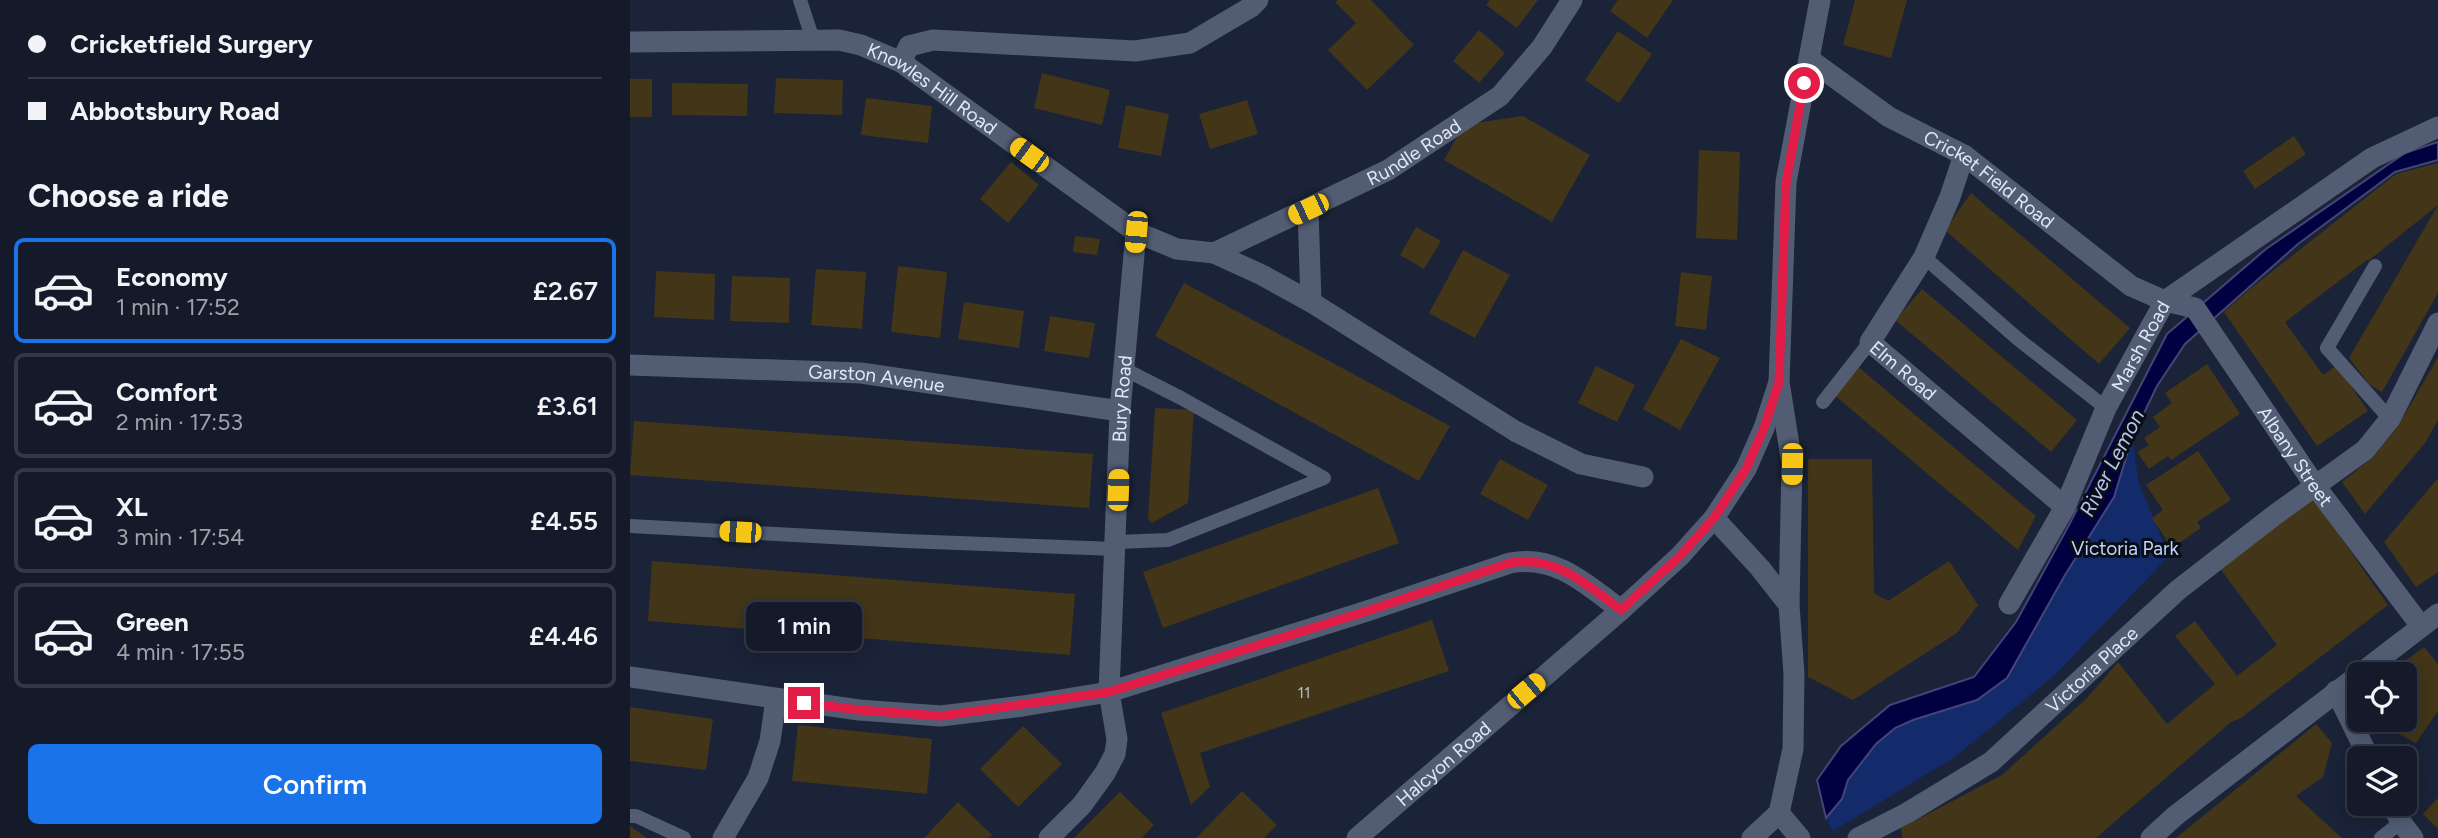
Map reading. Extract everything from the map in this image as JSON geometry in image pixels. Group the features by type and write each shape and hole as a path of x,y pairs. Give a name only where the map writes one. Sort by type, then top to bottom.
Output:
{"street":[{"path":"901,62 909,46 933,40 1135,51 1189,43 1251,7 1258,0"},
{"name":"Rundle Road","path":"1214,253 1388,170 1500,96 1542,47 1572,0"},
{"path":"1752,838 1779,813 1793,749 1794,674 1789,605 1792,464 1779,382 1786,183 1820,0"},
{"name":"Knowles Hill Road","path":"630,42 839,40 861,45 901,62 1136,232 1177,249 1214,253 1262,275 1311,302 1515,431 1581,464 1643,477"},
{"name":"Cricket Field Road","path":"1809,59 1889,117 1964,155 2131,286 2165,301"},
{"name":"Marsh Road","path":"2009,604 2065,507 2106,408 2165,301 2372,158 2438,127"},
{"name":"Elm Road","path":"1964,155 1950,197 1924,257 1870,342 2065,507"},
{"path":"1308,209 1311,302"},
{"name":"Bury Road","path":"1049,838 1082,805 1115,754 1117,739 1109,692 1120,411 1136,232"},
{"name":"Albany Street","path":"2165,301 2195,308 2316,487 2429,620"},
{"name":"Victoria Place","path":"1858,838 1908,813 1991,762 2178,590 2276,514 2365,450 2390,419 2438,323"},
{"name":"Garston Avenue","path":"630,365 861,373 1120,411"},
{"name":"Halcyon Road","path":"1357,838 1680,556 1714,518 1746,469 1764,428 1779,382"},
{"path":"1714,518 1760,568 1789,605"},
{"path":"630,677 859,710 941,716 1109,692 1510,563 1530,560 1550,564 1584,582 1621,610"},
{"path":"2151,838 2175,816 2429,620"},
{"path":"2336,691 2363,746"},
{"path":"723,838 758,778 770,741 776,699"},
{"path":"1779,813 1800,838"}],"lane":[{"path":"800,0 813,40"},
{"path":"1924,257 2018,339 2106,408"},
{"path":"2375,265 2327,348 2390,419"},
{"path":"1823,402 1870,342"},
{"path":"630,526 905,541 1116,546 1168,540 1324,478 1193,404 1124,369"},
{"path":"630,816 636,816 684,838"},
{"path":"2381,838 2401,821"}],"green space":[{"name":"Victoria Park","path":"2132,438 2139,483 2169,556 2055,675 1955,757 1833,831 1826,818 1842,799 1848,780 1876,744 1895,728 1936,713 2007,678 2065,575 2114,497"}],"water":[{"name":"River Lemon","path":"2438,142 2438,160 2395,172 2298,244 2185,344 2157,386 2132,438 2114,497 2065,575 2007,678 1977,700 1895,728 1876,744 1848,780 1842,799 1826,818 1817,780 1841,746 1890,705 1974,677 2016,622 2167,334 2266,249 2405,153"}],"building":[{"path":"1371,0 1414,45 1367,90 1328,50 1356,23 1335,2"},
{"path":"1490,0 1538,0 1517,28 1486,5"},
{"path":"1618,0 1673,0 1647,38 1610,11"},
{"path":"1855,0 1907,0 1891,58 1843,45"},
{"path":"1479,30 1505,53 1479,83 1453,61"},
{"path":"1618,31 1652,54 1619,103 1585,80"},
{"path":"1042,73 1110,90 1102,125 1034,108"},
{"path":"776,78 843,80 842,115 774,113"},
{"path":"630,79 652,79 652,117 630,117"},
{"path":"672,83 748,84 747,116 672,115"},
{"path":"866,98 932,106 928,143 861,135"},
{"path":"1247,100 1258,134 1210,149 1199,114"},
{"path":"1126,105 1169,114 1161,156 1118,148"},
{"path":"1523,116 1590,155 1552,222 1444,160 1458,135 1475,123"},
{"path":"2294,136 2306,154 2255,189 2243,171"},
{"path":"1699,150 1740,152 1737,240 1696,238"},
{"path":"1011,162 1039,185 1008,223 980,199"},
{"path":"2438,163 2438,205 2285,322 2323,375 2337,365 2368,411 2317,446 2224,312 2396,174"},
{"path":"1971,193 2130,328 2099,364 1945,230"},
{"path":"2438,205 2438,293 2382,392 2369,384 2349,358"},
{"path":"1416,227 1441,241 1424,269 1400,255"},
{"path":"1075,236 1100,239 1097,255 1073,252"},
{"path":"1463,250 1510,275 1475,338 1429,313"},
{"path":"898,266 947,272 940,338 891,332"},
{"path":"816,269 866,272 862,329 811,325"},
{"path":"656,271 715,274 714,320 654,317"},
{"path":"1681,272 1712,276 1706,330 1675,326"},
{"path":"732,276 790,278 789,323 730,321"},
{"path":"1184,283 1450,426 1419,481 1155,336"},
{"path":"1922,289 2077,420 2051,452 1895,320"},
{"path":"964,302 1024,311 1019,348 958,339"},
{"path":"1050,316 1095,323 1089,358 1044,351"},
{"path":"1681,339 1720,358 1680,430 1643,409"},
{"path":"2438,357 2438,420 2425,443 2365,514 2342,482 2373,457 2398,426"},
{"path":"2207,364 2240,414 2171,460 2168,456 2149,469 2137,452 2149,445 2144,438 2160,427 2153,417 2172,403 2165,393"},
{"path":"1596,366 1635,385 1617,422 1578,403"},
{"path":"1857,366 2036,516 2018,550 1833,394"},
{"path":"1155,408 1194,410 1188,503 1152,523 1148,519"},
{"path":"634,421 1093,454 1089,508 630,475"},
{"path":"2198,451 2231,500 2197,522 2201,528 2172,548 2152,518 2163,510 2146,485"},
{"path":"1500,459 1548,485 1528,520 1480,494"},
{"path":"1808,459 1872,459 1874,593 1888,601 1949,561 1978,605 1957,633 1853,700 1808,677"},
{"path":"2438,478 2438,572 2416,587 2384,542"},
{"path":"1378,488 1399,543 1163,628 1143,572"},
{"path":"2311,495 2388,605 2241,718 2231,722 2096,838 1902,838 1901,828 2002,775 2087,698 2118,662 2167,724 2215,684 2175,636 2195,621 2237,676 2277,645 2218,566"},
{"path":"652,561 1075,594 1070,655 648,621"},
{"path":"1432,620 1449,671 1200,753 1210,787 1191,805 1161,713"},
{"path":"2424,647 2438,664 2438,711 2416,743 2395,732 2417,732 2417,662 2403,662"},
{"path":"630,707 713,719 706,770 630,761"},
{"path":"2316,724 2332,743 2323,777 2296,796 2342,838 2176,838"},
{"path":"798,725 932,739 927,794 792,781"},
{"path":"1023,726 1062,764 1018,807 980,769"},
{"path":"1242,791 1277,825 1264,838 1196,838"},
{"path":"1120,792 1154,825 1142,838 1074,838"},
{"path":"2438,798 2438,829 2423,814"},
{"path":"958,802 992,835 988,838 924,838"},
{"path":"630,826 647,838 630,838"}],"route":[{"path":"804,703 941,716 1109,692 1462,581 1510,563 1530,560 1550,564 1584,582 1621,610 1680,556 1714,518 1746,469 1764,428 1779,382 1786,183 1804,83"}]}
